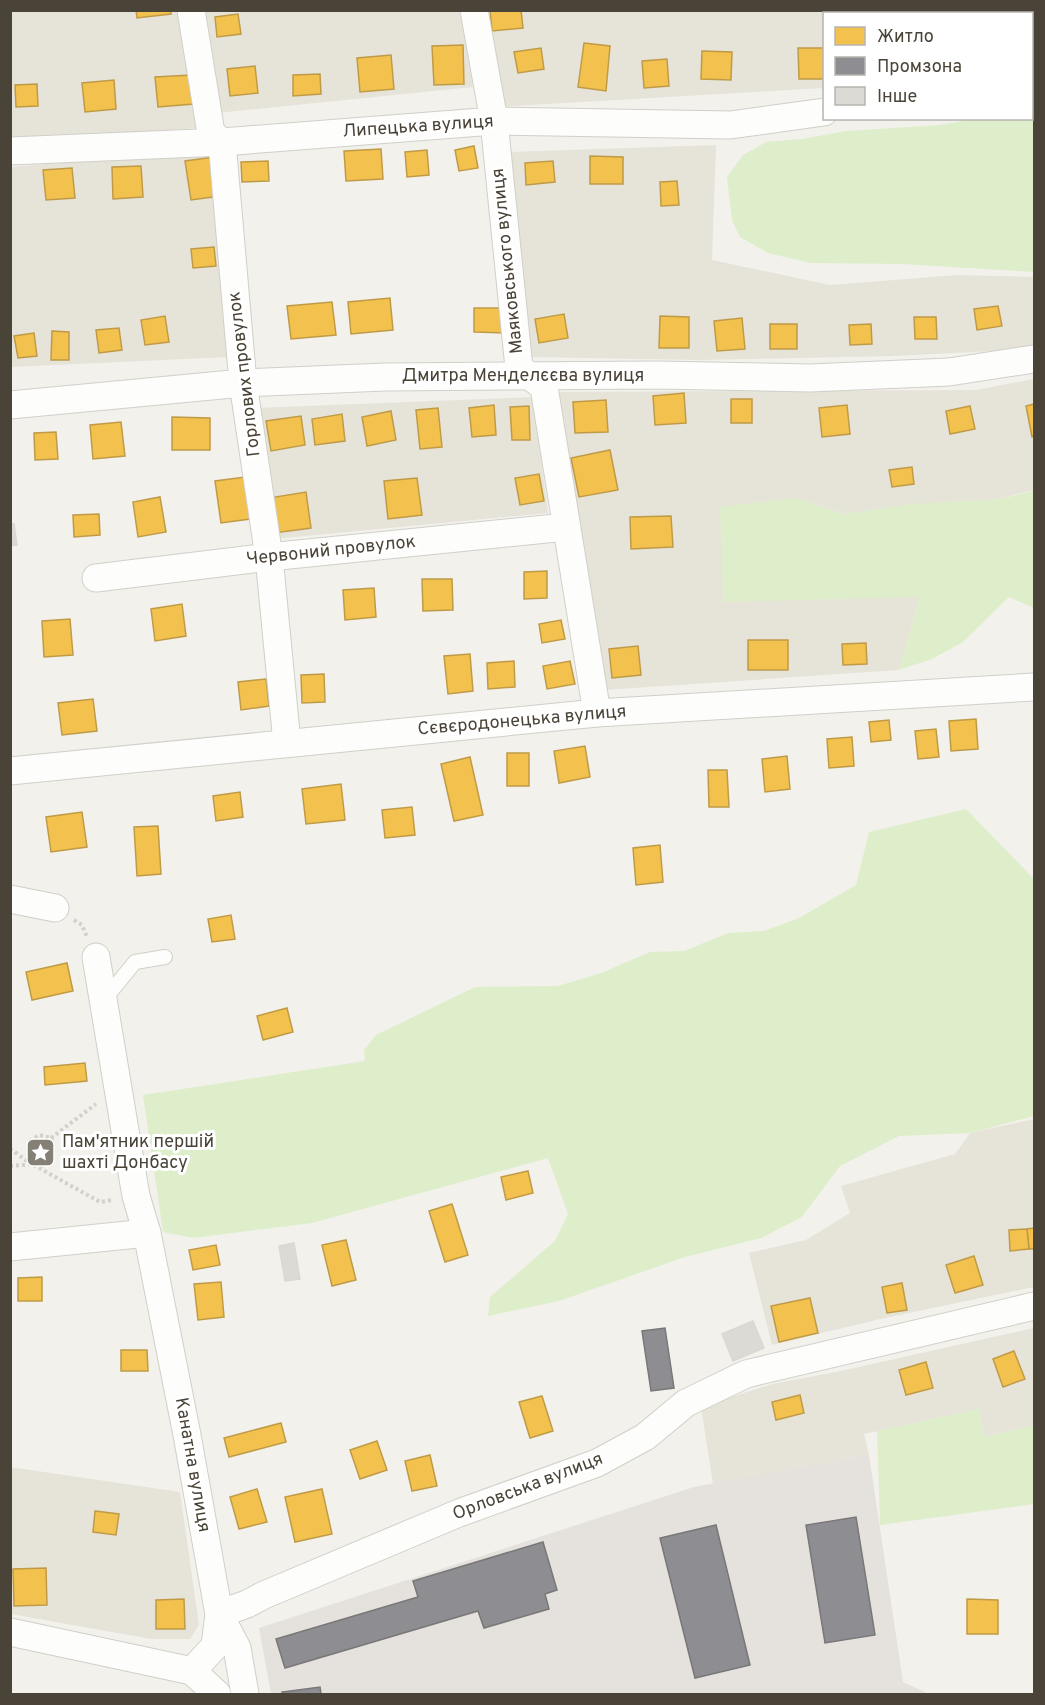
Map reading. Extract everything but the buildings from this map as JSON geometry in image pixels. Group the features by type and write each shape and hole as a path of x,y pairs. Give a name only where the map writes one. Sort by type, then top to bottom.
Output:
{"street":[{"name":"Горлових провулок","path":"191,10 211,133 222,142 243,383 269,557 287,743"},
{"name":"Маяковського вулиця","path":"474,10 494,121 519,368 544,387 597,713"},
{"name":"Липецька вулиця","path":"10,151 222,142 494,121 730,125 823,112"},
{"name":"Дмитра Менделєєва вулиця","path":"10,405 243,383 385,377 660,375 810,378 949,372 1035,359"},
{"name":"Червоний провулок","path":"96,578 269,557 566,527"},
{"name":"Сєвєродонецька вулиця","path":"10,771 597,713 1035,687"},
{"path":"10,899 55,908"},
{"name":"Канатна вулиця","path":"96,957 136,1196 147,1233 219,1614 237,1648 245,1695"},
{"path":"10,1247 147,1233"},
{"name":"Орловська вулиця","path":"219,1614 459,1513 597,1463 645,1437 686,1403 746,1374 1035,1306"},
{"path":"192,1671 214,1646 219,1614"},
{"path":"11,1633 192,1671 218,1695"}],"lane":[{"path":"104,1000 135,962 165,957"}],"path":[{"path":"55,908 82,925 96,957"},
{"path":"51,1138 118,1088"},
{"path":"32,1164 28,1152 30,1142 39,1135 51,1138"},
{"path":"10,1166 45,1164 52,1159 55,1150 51,1138"},
{"path":"10,1149 100,1202 136,1196"}],"shaded area":[{"path":"11,11 183,11 200,114 196,128 11,142"},
{"path":"202,11 462,11 473,87 216,113"},
{"path":"481,11 1019,11 823,12 823,88 496,107"},
{"path":"716,145 712,260 830,285 957,275 1034,277 1034,349 894,356 697,360 531,357 510,152"},
{"path":"214,151 229,357 11,367 10,167"},
{"path":"1034,379 1034,490 999,499 843,514 797,498 920,597 899,670 604,690 556,392 976,390"},
{"path":"533,397 548,513 274,539 252,408"},
{"path":"1034,1119 1034,1287 880,1319 772,1345 749,1253 806,1240 850,1213 841,1186 955,1154 970,1133"},
{"path":"1034,1328 1034,1425 984,1437 979,1409 864,1434 869,1455 713,1484 701,1407 772,1384"},
{"path":"869,1455 903,1682 929,1694 271,1694 259,1628 694,1487"},
{"path":"10,1467 180,1492 199,1625 190,1639 151,1639 11,1614"}],"green space":[{"path":"1034,11 1034,272 902,264 810,263 768,253 740,237 732,220 727,177 743,155 766,142 847,131 940,125 968,120 1033,120 1033,12 1021,12"},
{"path":"1034,491 1034,608 1009,597 963,642 932,659 899,670 920,597 723,602 720,507 797,498 843,514 912,504 999,499"},
{"path":"966,809 1034,879 1034,1116 970,1133 899,1136 840,1166 802,1217 761,1238 685,1257 559,1301 488,1316 490,1297 555,1241 568,1214 548,1158 312,1223 193,1238 163,1232 143,1095 365,1061 364,1050 376,1035 475,987 558,986 601,973 650,952 684,951 728,933 764,931 799,918 856,885 869,832"},
{"path":"979,1409 984,1437 1034,1425 1034,1504 880,1525 877,1431"}],"place":[{"name":"Пам'ятник першій шахті Донбасу","path":"41,1152"}]}
